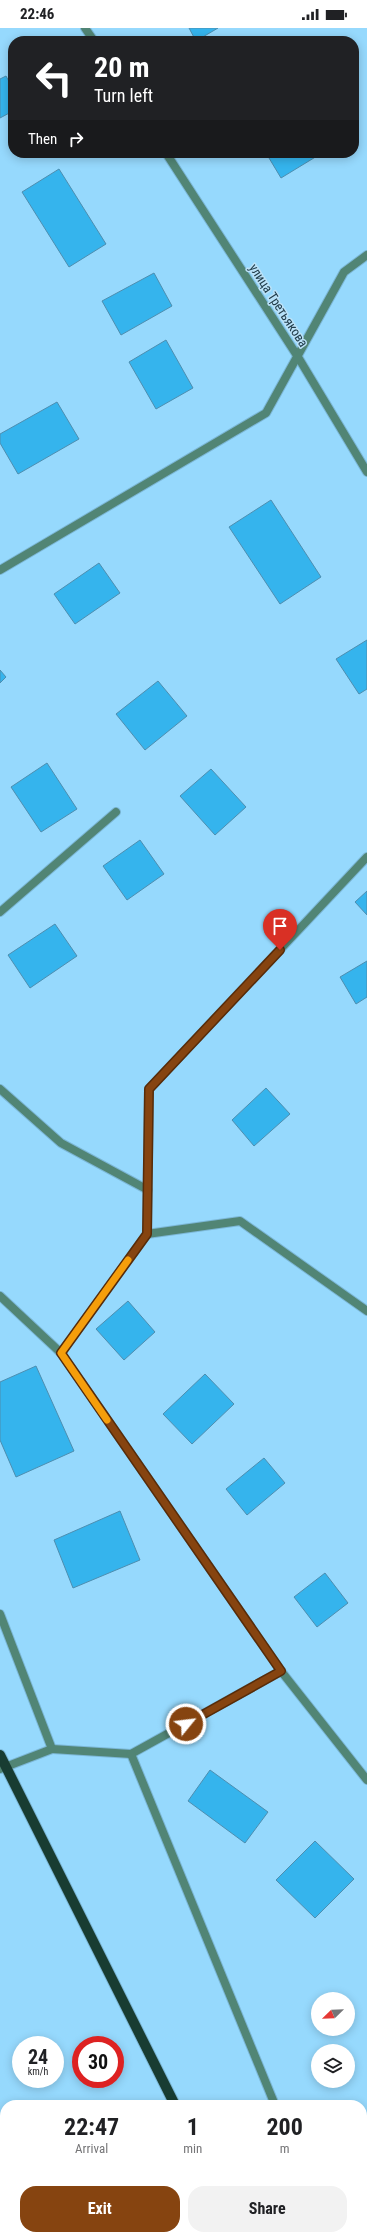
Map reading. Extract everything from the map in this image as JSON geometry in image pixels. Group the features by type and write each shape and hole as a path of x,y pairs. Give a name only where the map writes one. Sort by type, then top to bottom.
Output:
{"main road":[{"path":"0,1755 3,1768 172,2100"}],"street":[{"name":"улица Третьякова","path":"169,158 298,357 367,472"},
{"path":"0,570 266,412 344,272 367,255"},
{"path":"0,912 116,812"},
{"path":"61,1353 147,1234 149,1089 367,857"},
{"path":"0,1089 61,1143 148,1190"},
{"path":"147,1234 240,1221 367,1311"},
{"path":"0,1296 61,1353 281,1671 367,1780"},
{"path":"0,1614 52,1749"},
{"path":"3,1768 52,1749 132,1754 281,1671"},
{"path":"132,1754 273,2100"}],"building":[{"path":"189,28 218,28 204,36 193,36"},
{"path":"6,76 8,80 8,114 0,118 0,79"},
{"path":"269,158 314,158 281,178"},
{"path":"59,169 106,244 69,267 22,192"},
{"path":"154,273 172,306 121,335 102,301"},
{"path":"166,340 193,388 156,409 129,362"},
{"path":"57,402 79,439 18,474 0,443 0,434"},
{"path":"271,500 321,577 280,604 229,527"},
{"path":"99,563 120,593 75,624 54,594"},
{"path":"367,640 367,689 359,694 336,659"},
{"path":"0,670 6,677 0,683"},
{"path":"158,681 187,716 145,750 116,714"},
{"path":"47,763 77,809 41,832 11,787"},
{"path":"211,769 246,807 215,835 180,796"},
{"path":"140,840 164,874 127,900 103,866"},
{"path":"367,891 367,915 355,902"},
{"path":"55,924 77,956 30,988 8,955"},
{"path":"367,961 367,997 356,1004 340,977"},
{"path":"266,1088 290,1114 254,1146 232,1120"},
{"path":"128,1301 155,1332 124,1360 96,1329"},
{"path":"36,1366 74,1451 16,1477 0,1440 0,1382"},
{"path":"205,1374 234,1404 192,1444 163,1414"},
{"path":"264,1458 285,1483 247,1515 226,1489"},
{"path":"120,1511 140,1560 73,1588 54,1540"},
{"path":"325,1573 348,1603 317,1627 294,1597"},
{"path":"210,1770 268,1812 245,1843 188,1801"},
{"path":"315,1841 354,1879 315,1918 276,1880"}],"slow traffic":[{"path":"107,1420 61,1353 128,1260"}],"route":[{"path":"186,1724 281,1671 61,1353 147,1234 149,1089 280,950"}]}
